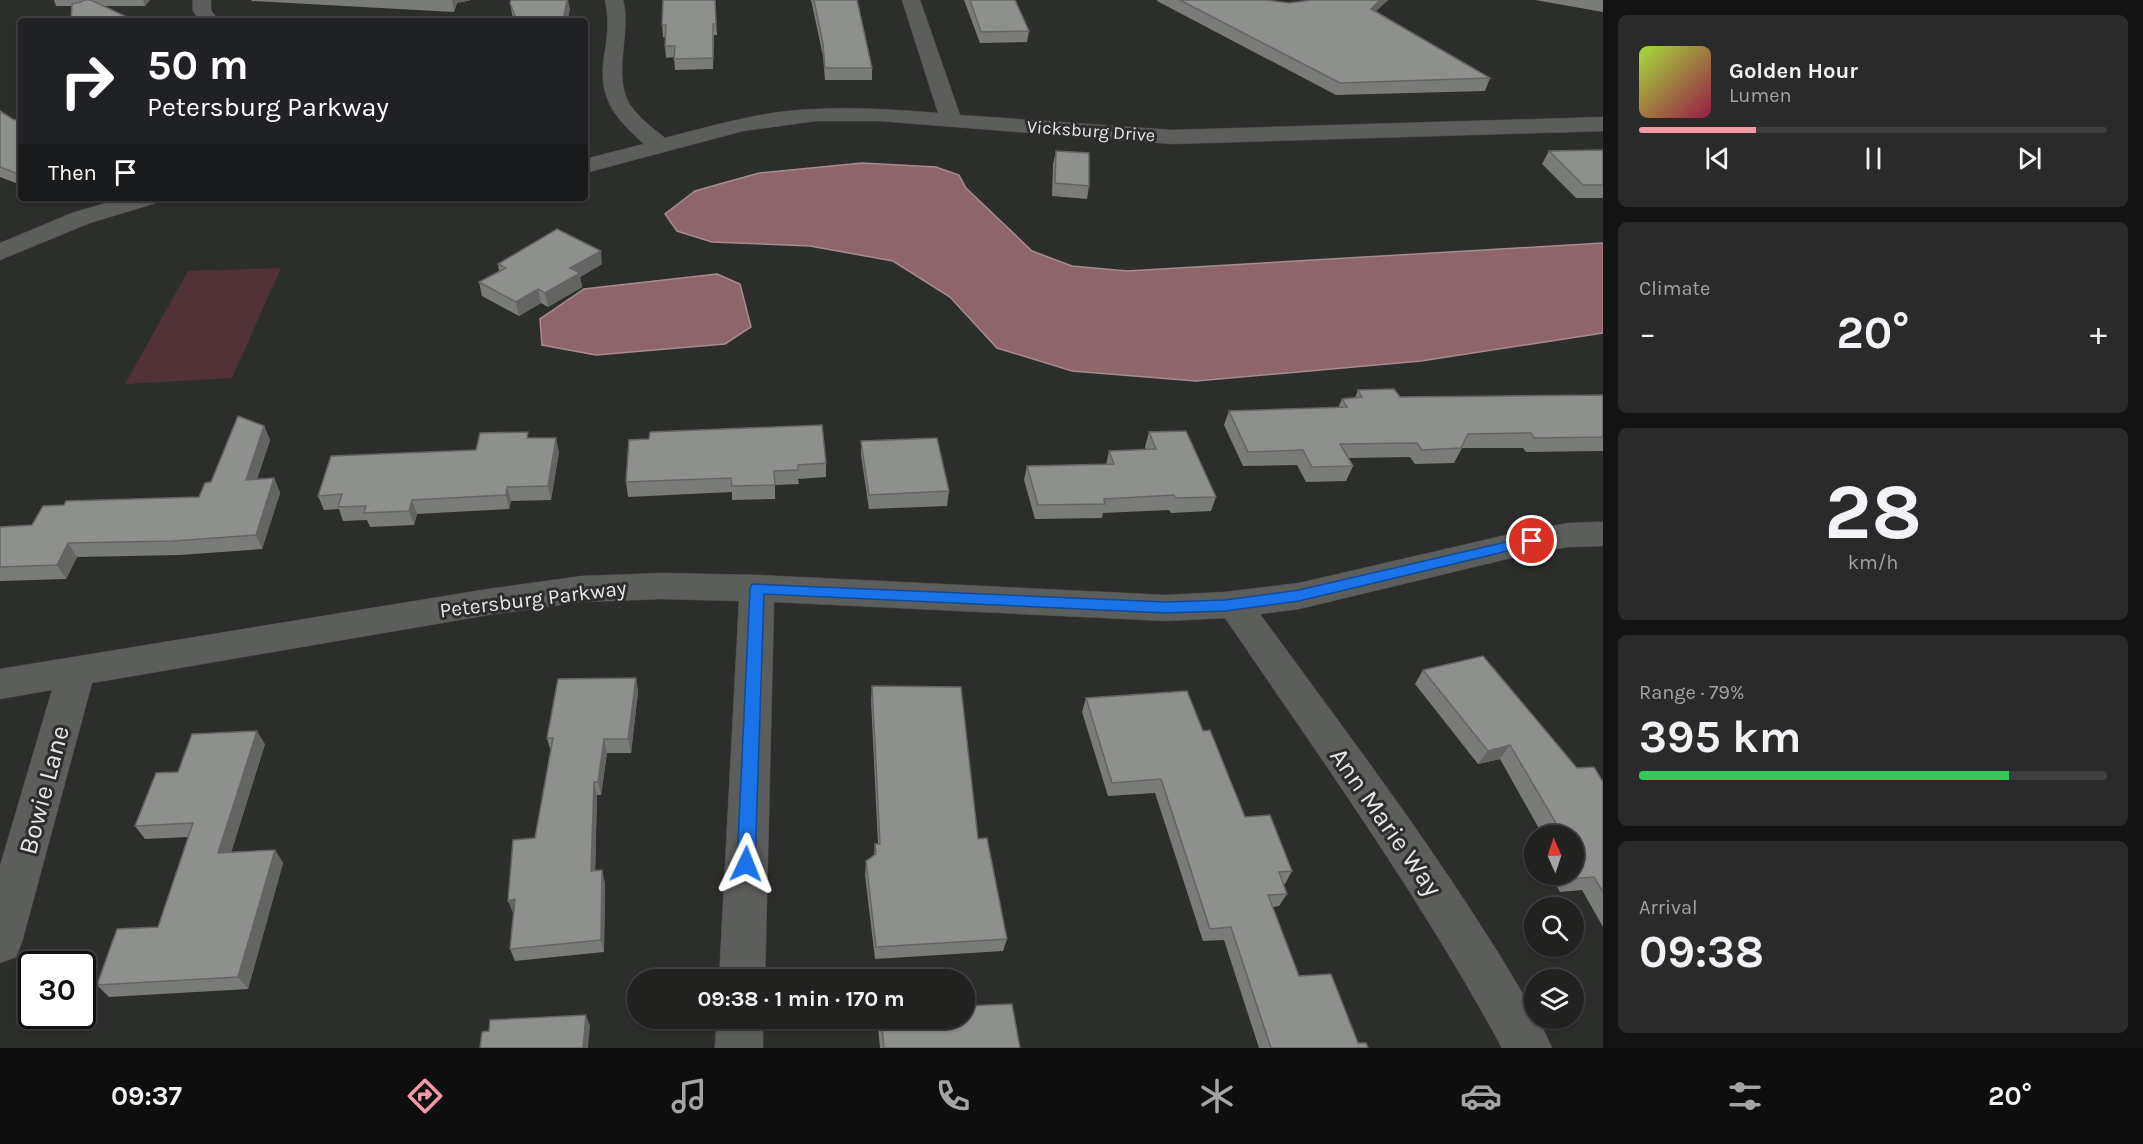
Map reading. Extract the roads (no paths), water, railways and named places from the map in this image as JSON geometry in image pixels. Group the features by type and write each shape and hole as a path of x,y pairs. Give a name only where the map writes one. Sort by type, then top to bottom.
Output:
{"street":[{"path":"202,0 202,11 208,18"},
{"path":"614,0 619,19 613,77 615,94 628,116 660,146"},
{"path":"911,0 951,121"},
{"name":"Vicksburg Drive","path":"588,165 742,125 816,115 879,115 1172,136 1603,124"},
{"path":"5,244 137,201"},
{"name":"Petersburg Parkway","path":"0,684 488,602 582,589 662,586 757,588 1166,608 1225,605 1299,596 1532,541 1569,535 1603,534"},
{"path":"742,969 757,588"},
{"name":"Ann Marie Way","path":"1233,603 1431,886 1494,987 1528,1048"},
{"name":"Bowie Lane","path":"0,942 76,672"},
{"path":"739,1048 740,1029"}]}
